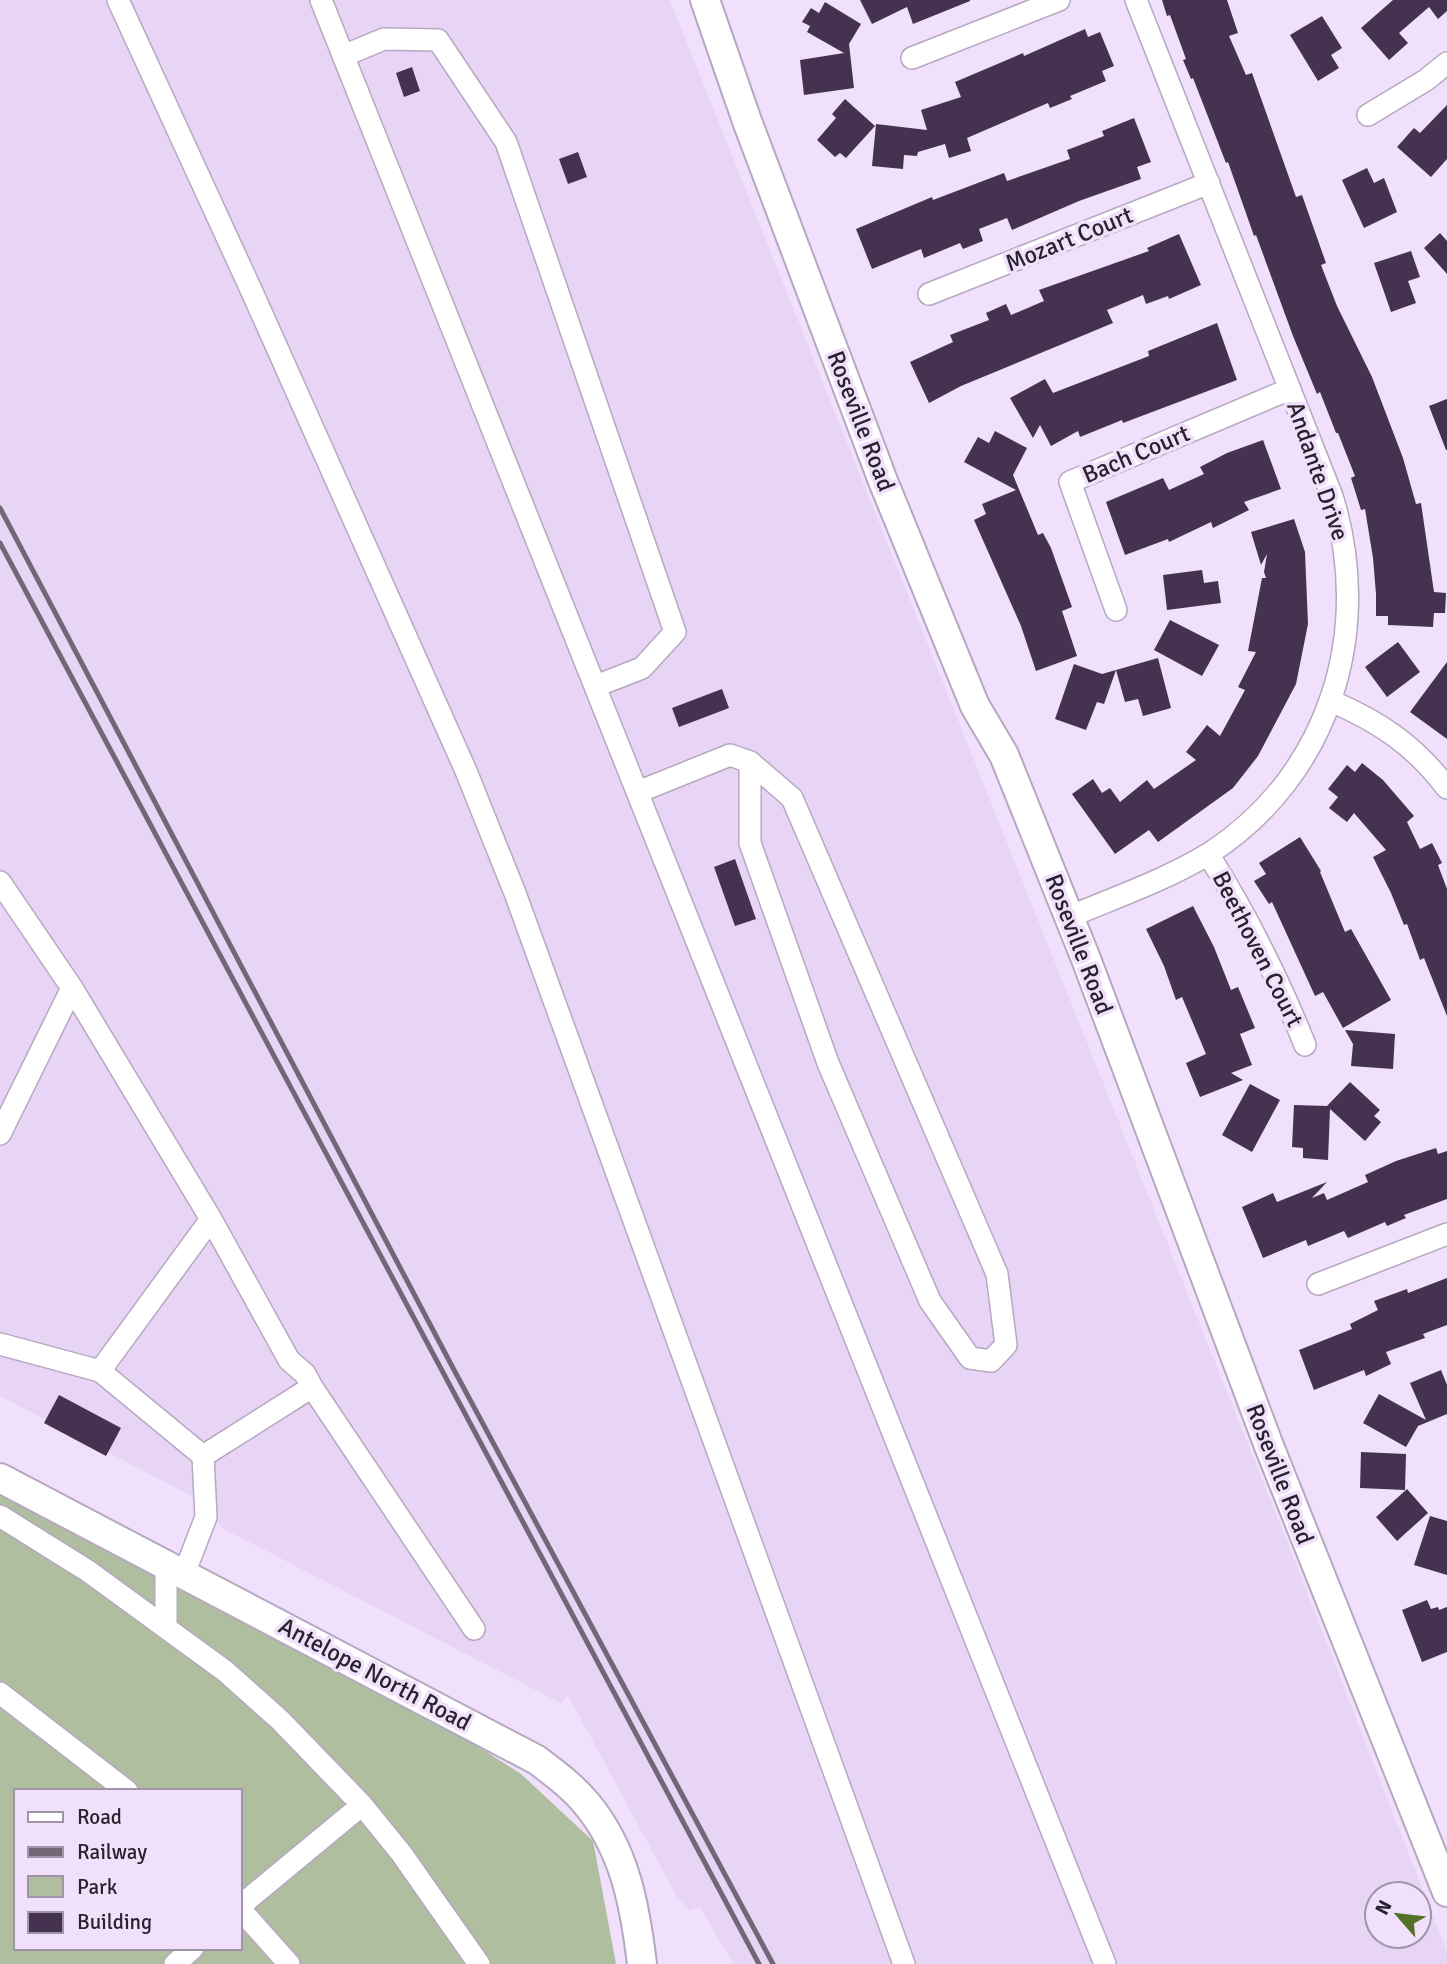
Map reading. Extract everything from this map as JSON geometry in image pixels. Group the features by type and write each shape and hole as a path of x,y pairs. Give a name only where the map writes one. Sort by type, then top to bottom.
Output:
{"main road":[{"name":"Roseville Road","path":"705,0 747,121 883,481 975,706 1003,755 1069,917 1269,1446 1447,1892"},
{"name":"Antelope North Road","path":"0,1478 537,1760 586,1803 620,1855 630,1891 642,1964"}],"street":[{"path":"118,0 456,748 515,893 904,1964"},
{"path":"321,0 1105,1964"},
{"path":"912,58 1059,0"},
{"name":"Andante Drive","path":"1069,917 1171,874 1208,853 1234,835 1280,791 1307,752 1331,701 1347,638 1348,574 1337,511 1136,0"},
{"path":"343,56 384,39 438,40 506,142 675,632 642,668 596,686"},
{"path":"1368,115 1447,64"},
{"name":"Mozart Court","path":"929,294 1209,183"},
{"name":"Bach Court","path":"1116,610 1069,482 1290,389"},
{"path":"1331,701 1367,717 1396,735 1422,757 1447,788"},
{"path":"638,792 730,755 750,762 792,798 997,1274 1006,1345 991,1361 970,1358 930,1301 828,1063 750,843 750,762"},
{"name":"Beethoven Court","path":"1208,853 1256,934 1283,989 1305,1045"},
{"path":"0,882 72,988 211,1219 289,1360 305,1374 474,1629"},
{"path":"0,1134 72,988"},
{"path":"100,1371 211,1219"},
{"path":"1318,1284 1447,1234"},
{"path":"0,1344 100,1371 203,1456 206,1517 175,1569 166,1628"},
{"path":"203,1456 312,1387"},
{"path":"0,1516 88,1571 225,1671 262,1704 362,1805 401,1853 479,1964"},
{"path":"0,1693 124,1789"},
{"path":"242,1906 362,1805"},
{"path":"242,1910 289,1964"},
{"path":"175,1964 191,1950"}],"shaded area":[{"path":"0,0 670,0 1299,1572 1419,1880 1363,1880 1363,1950 1433,1950 1433,1916 1447,1952 1447,1964 734,1964 699,1906 690,1911 676,1895 568,1695 561,1703 222,1528 201,1501 0,1396"}],"green space":[{"path":"0,1493 408,1702 521,1774 593,1841 616,1964 0,1964"}],"building":[{"path":"860,0 970,1 913,24 907,7 872,24"},
{"path":"1162,0 1227,0 1238,33 1229,36 1246,75 1252,73 1296,197 1302,195 1326,263 1321,265 1337,306 1372,377 1403,458 1416,504 1421,503 1434,592 1446,593 1445,613 1434,613 1433,627 1388,625 1388,616 1376,616 1373,558 1365,509 1361,510 1351,478 1355,476 1293,336 1228,162 1226,163 1193,78 1191,79 1183,60 1186,59"},
{"path":"1393,0 1447,0 1447,11 1438,19 1429,7 1399,33 1408,43 1389,60 1361,28"},
{"path":"825,2 861,24 849,44 854,88 804,95 800,60 844,53 807,32 810,26 802,22 811,8 819,13"},
{"path":"1322,16 1342,48 1331,55 1339,68 1318,81 1290,35"},
{"path":"1085,29 1088,37 1100,32 1114,66 1102,71 1106,81 1070,96 1072,99 1050,108 1048,103 967,138 971,151 949,158 945,144 918,152 917,156 904,155 903,169 872,166 876,124 927,130 921,110 961,97 955,82"},
{"path":"412,67 420,91 404,97 396,73"},
{"path":"845,99 875,126 846,158 840,153 835,157 817,140 836,118 832,114"},
{"path":"1447,105 1447,159 1431,177 1397,147 1414,128 1420,133"},
{"path":"1134,118 1151,162 1137,167 1141,179 1079,201 1012,230 1007,218 979,229 983,241 963,249 960,243 924,258 921,249 872,269 856,229 932,197 933,200 1004,173 1007,181 1070,159 1067,150 1104,136 1102,131"},
{"path":"578,152 587,177 568,184 559,159"},
{"path":"1367,168 1374,183 1384,178 1397,212 1364,228 1342,180"},
{"path":"1440,233 1447,241 1447,274 1424,248"},
{"path":"1179,234 1201,285 1169,299 1168,296 1146,304 1143,295 1107,310 1113,323 961,386 929,403 910,362 953,342 950,335 989,320 986,313 1006,304 1011,315 1044,301 1039,290 1149,251 1147,248"},
{"path":"1411,251 1420,277 1408,281 1416,303 1391,312 1374,263"},
{"path":"1217,323 1237,380 1123,423 1122,420 1080,437 1078,431 1051,446 1040,425 1033,438 1010,398 1045,379 1053,393 1149,356 1148,351"},
{"path":"1447,399 1447,450 1446,450 1429,406"},
{"path":"995,431 1027,448 1013,475 1038,535 1043,533 1051,548 1072,607 1062,611 1077,656 1036,671 1021,626 974,520 986,514 982,504 1016,490 964,462 978,437 989,443"},
{"path":"1263,440 1281,489 1244,502 1249,510 1213,528 1211,522 1169,542 1168,539 1125,555 1106,502 1163,478 1169,490 1204,474 1200,467 1227,453"},
{"path":"1294,519 1305,552 1308,624 1296,684 1258,756 1233,788 1158,842 1149,830 1115,854 1072,794 1093,779 1102,793 1110,788 1120,802 1147,780 1154,789 1196,760 1186,752 1207,725 1220,736 1245,690 1238,687 1256,652 1248,651 1262,578 1266,578 1264,572 1267,554 1261,565 1251,532"},
{"path":"1202,570 1204,583 1218,581 1221,603 1167,610 1163,575"},
{"path":"1170,620 1219,645 1202,676 1154,650"},
{"path":"1398,642 1420,672 1387,697 1365,667"},
{"path":"1158,658 1171,708 1143,716 1138,699 1125,702 1116,670"},
{"path":"1447,662 1447,739 1410,712"},
{"path":"1074,664 1102,674 1116,670 1104,704 1097,702 1086,730 1055,719"},
{"path":"722,689 729,708 679,727 672,708"},
{"path":"1362,763 1383,780 1414,816 1407,822 1420,849 1432,843 1442,863 1438,865 1447,889 1447,1016 1424,958 1420,960 1407,924 1404,925 1373,857 1386,850 1354,813 1347,822 1329,808 1338,797 1328,789 1347,765 1355,772"},
{"path":"1300,837 1321,871 1345,932 1351,929 1391,1000 1343,1028 1323,992 1315,996 1272,902 1269,904 1254,881 1266,874 1259,863"},
{"path":"735,859 756,919 735,926 714,867"},
{"path":"1193,906 1214,947 1231,990 1238,987 1255,1028 1240,1034 1252,1065 1231,1073 1243,1080 1200,1097 1186,1063 1206,1054 1182,997 1176,1000 1164,966 1146,929"},
{"path":"1345,1030 1395,1034 1393,1069 1351,1066 1353,1044"},
{"path":"1350,1082 1380,1110 1374,1116 1381,1122 1365,1141 1330,1109 1328,1160 1303,1158 1303,1148 1292,1147 1294,1105 1327,1106"},
{"path":"1250,1084 1280,1100 1252,1152 1222,1135"},
{"path":"1436,1148 1438,1154 1447,1151 1447,1199 1404,1215 1406,1218 1387,1226 1385,1222 1348,1238 1344,1231 1308,1246 1306,1240 1263,1258 1242,1207 1273,1193 1277,1202 1327,1182 1312,1198 1324,1193 1327,1200 1368,1182 1365,1175"},
{"path":"1447,1278 1447,1325 1423,1334 1425,1338 1386,1352 1391,1364 1366,1376 1364,1370 1314,1390 1299,1350 1352,1329 1350,1324 1378,1310 1374,1301 1407,1289 1408,1293"},
{"path":"1441,1370 1447,1385 1447,1414 1418,1426 1406,1447 1363,1423 1379,1394 1426,1420 1410,1383"},
{"path":"59,1395 121,1428 106,1456 44,1423"},
{"path":"1361,1452 1406,1454 1405,1490 1360,1488"},
{"path":"1407,1489 1428,1513 1397,1541 1376,1517"},
{"path":"1430,1516 1447,1521 1447,1575 1414,1565"},
{"path":"1427,1600 1431,1609 1447,1607 1447,1652 1422,1662 1402,1610"}],"railway":[{"path":"0,508 453,1368 773,1964"},
{"path":"0,543 759,1964"}]}
